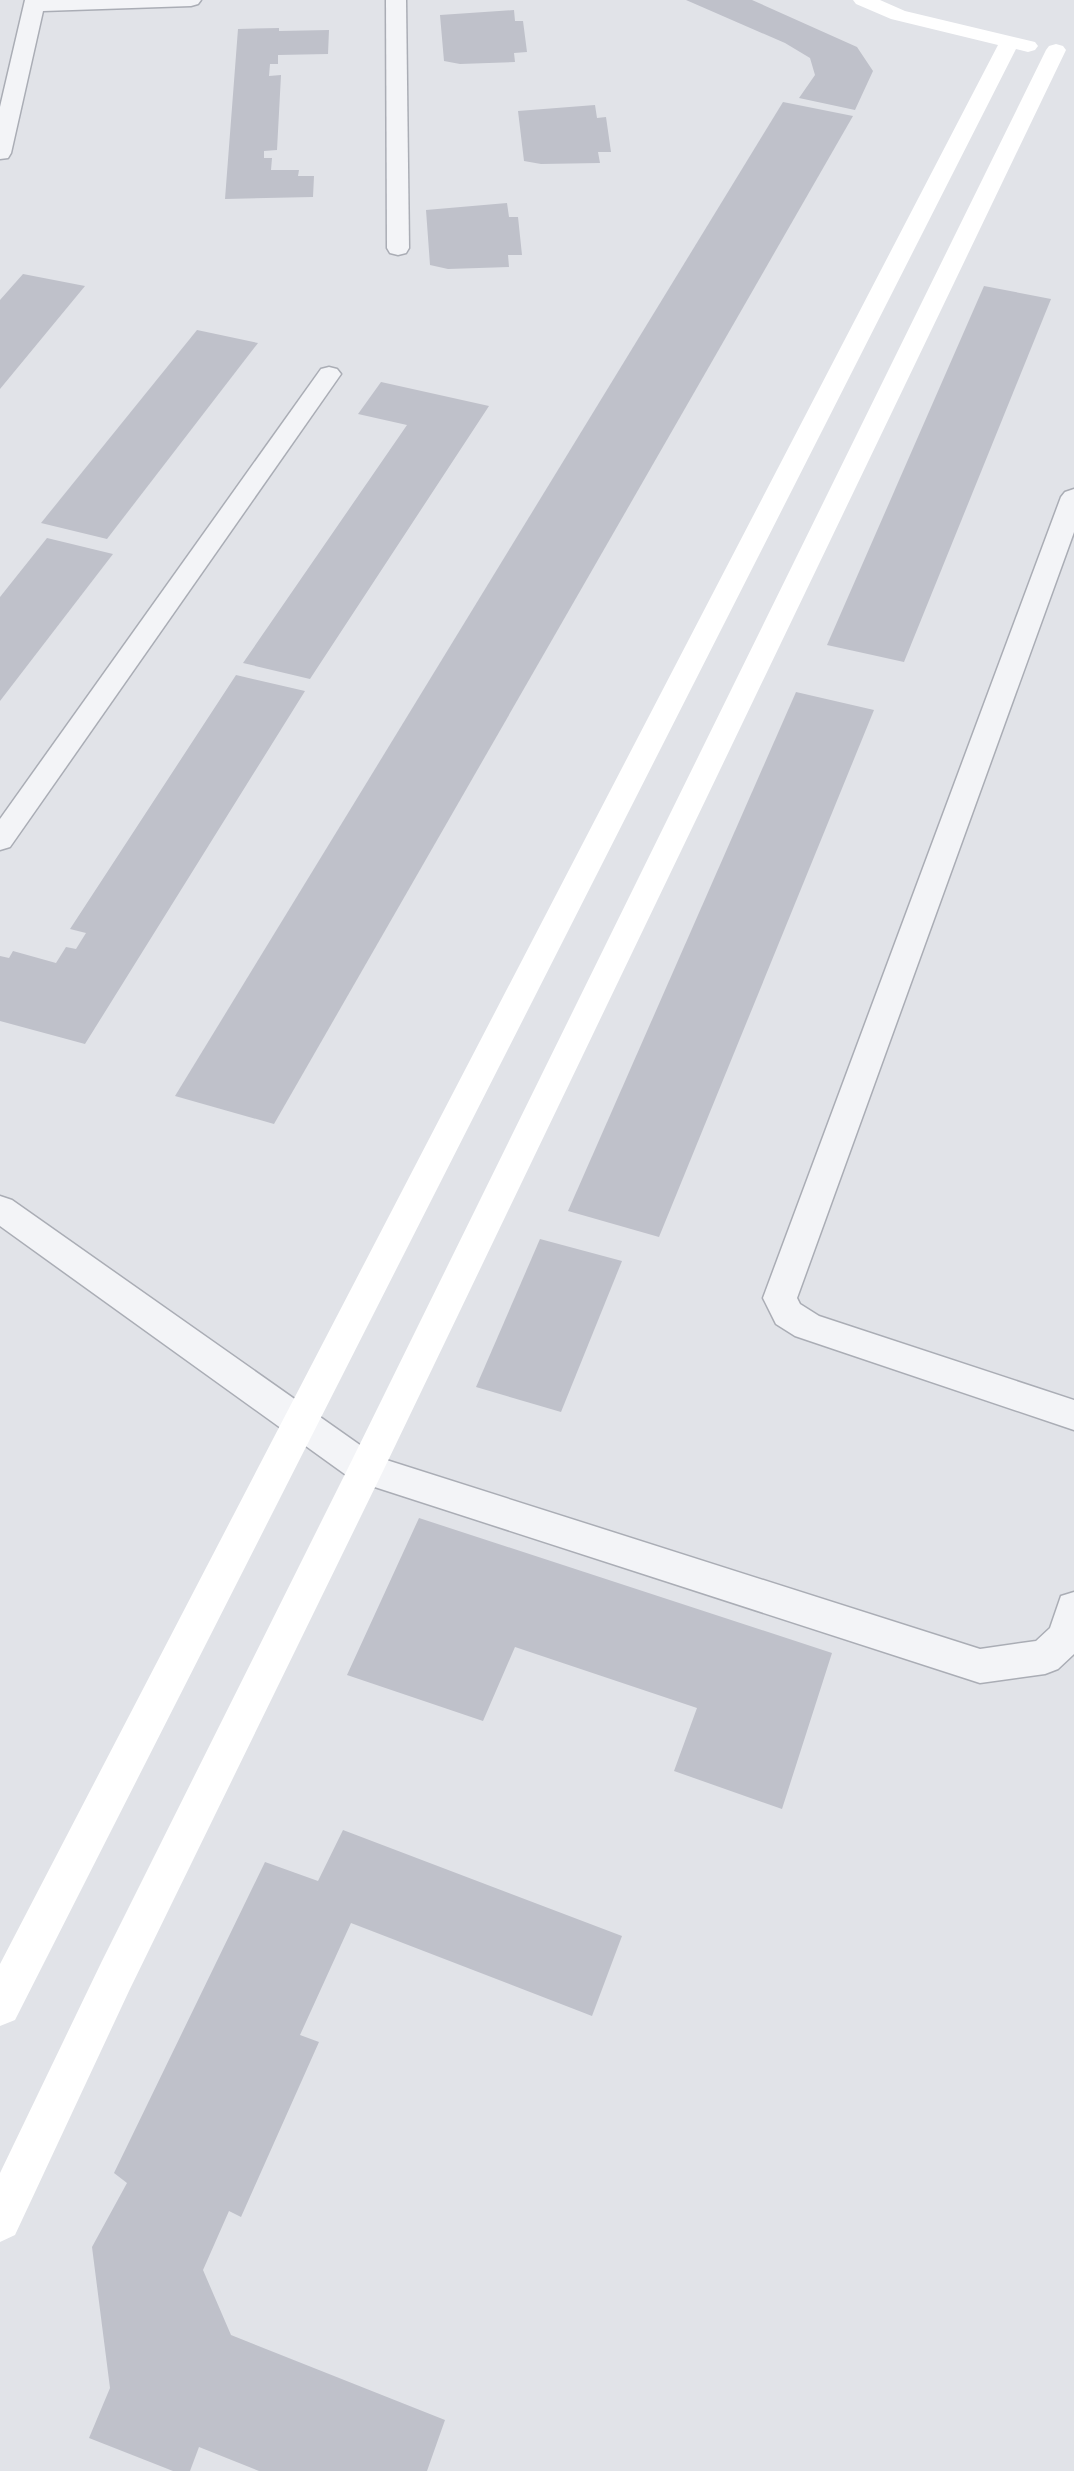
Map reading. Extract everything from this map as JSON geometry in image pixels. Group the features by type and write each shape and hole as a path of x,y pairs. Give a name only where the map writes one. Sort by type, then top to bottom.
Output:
{"main road":[{"path":"0,2220 115,1977 1065,51 1009,43 897,15 863,0"},
{"path":"0,2006 1009,43"}],"street":[{"path":"0,153 5,113 35,2 191,0"},
{"path":"396,0 398,248"},
{"path":"0,840 329,374"},
{"path":"1074,496 780,1298 788,1314 807,1326 1074,1415"},
{"path":"0,1209 366,1469 980,1666 1045,1657 1066,1637 1074,1608"}],"building":[{"path":"686,0 752,0 857,47 873,71 855,110 799,98 815,75 810,58 785,43"},
{"path":"514,10 515,21 523,21 527,52 514,53 515,62 460,64 444,61 440,15"},
{"path":"279,28 279,31 329,30 328,54 278,55 278,64 270,64 269,76 281,75 277,150 264,151 264,158 272,158 271,170 299,170 298,176 314,176 313,197 225,199 238,29"},
{"path":"783,102 853,116 274,1124 175,1096"},
{"path":"595,105 597,118 606,117 611,152 598,152 600,163 541,164 524,161 518,111"},
{"path":"507,203 509,217 518,217 522,255 508,255 509,267 448,269 430,265 426,210"},
{"path":"23,274 85,286 0,389 0,300"},
{"path":"984,286 1051,299 904,662 827,645"},
{"path":"197,330 258,343 107,539 41,523"},
{"path":"381,382 489,406 310,679 243,663 407,425 358,414"},
{"path":"47,538 113,554 0,701 0,597"},
{"path":"236,675 305,691 85,1044 0,1021 0,956 9,958 13,951 56,963 66,947 76,949 86,933 70,929"},
{"path":"796,692 874,710 659,1237 568,1211"},
{"path":"540,1239 622,1261 561,1412 476,1387"},
{"path":"419,1518 832,1653 782,1809 674,1771 697,1708 515,1647 483,1721 347,1675"},
{"path":"343,1830 622,1936 592,2016 351,1923 300,2035 319,2042 241,2217 229,2211 203,2270 231,2335 445,2420 427,2471 259,2471 199,2447 190,2471 173,2471 89,2438 110,2388 92,2247 127,2183 114,2173 265,1862 318,1881"}]}
